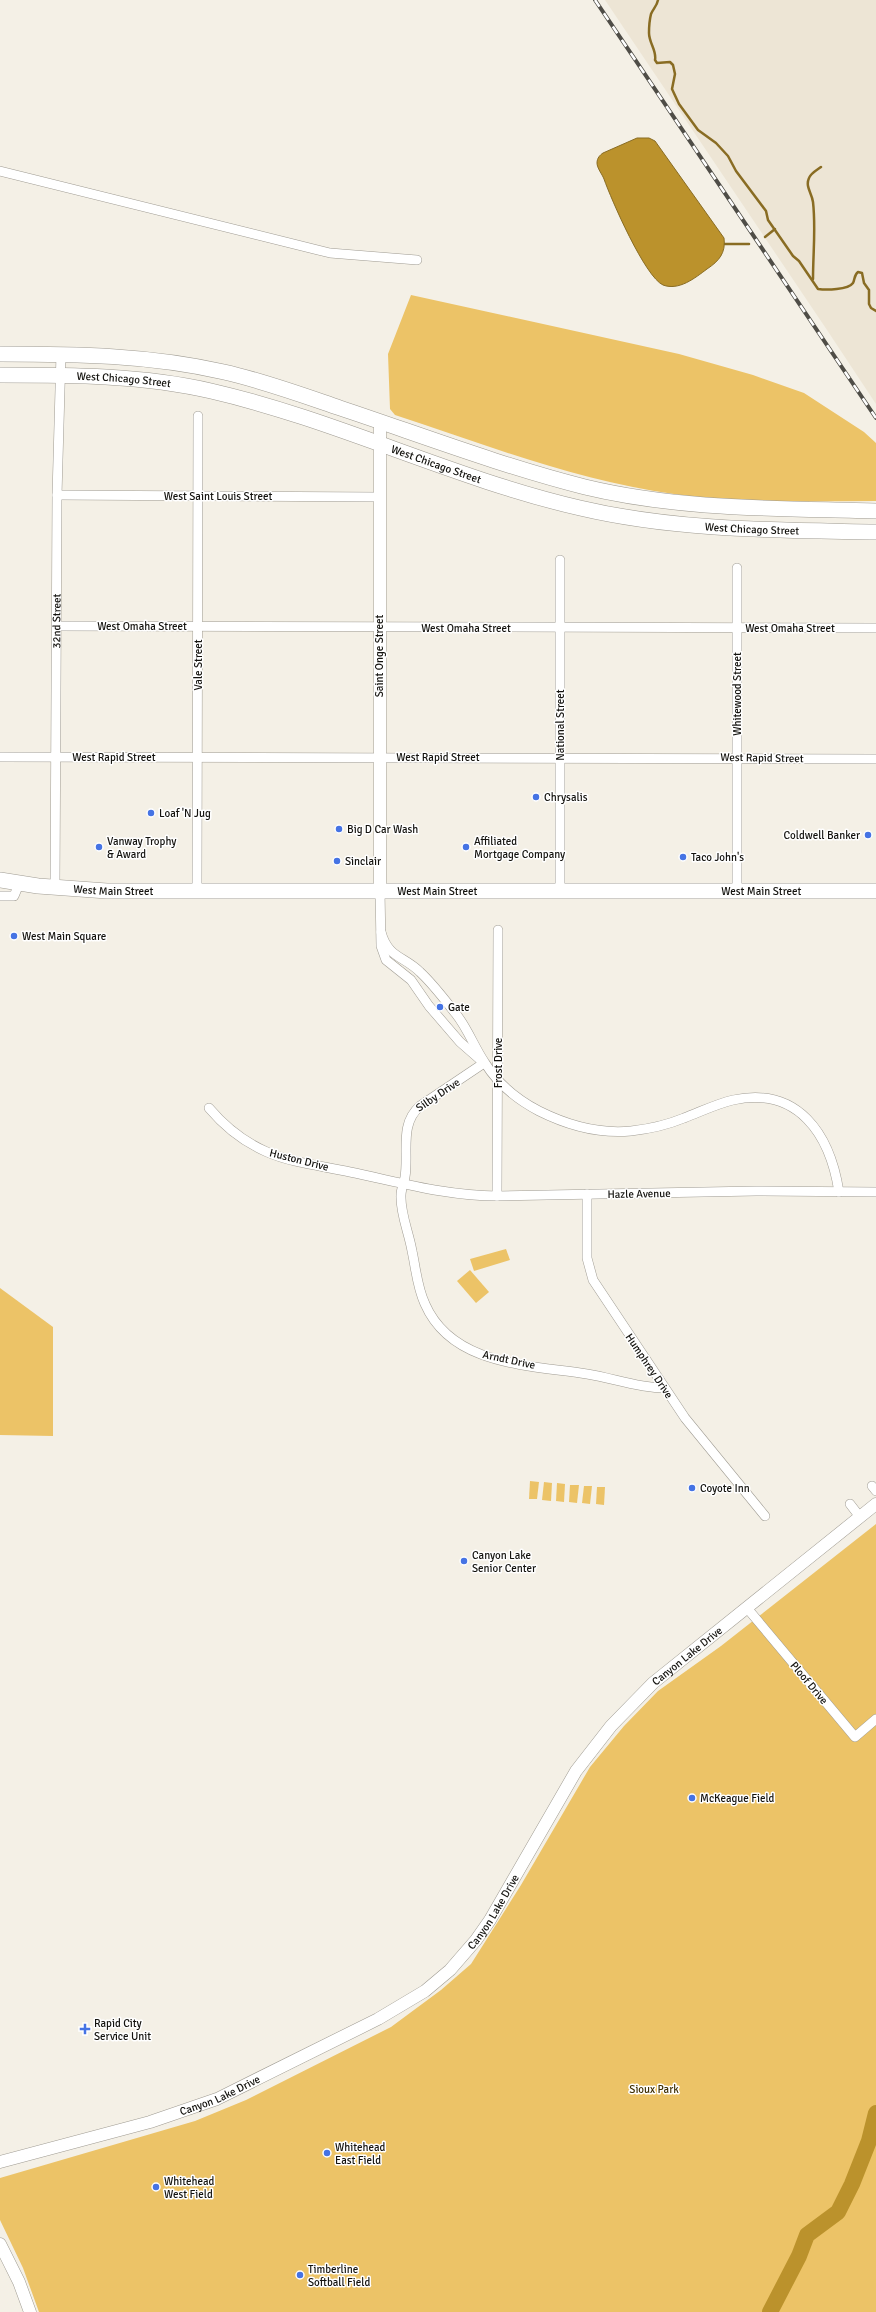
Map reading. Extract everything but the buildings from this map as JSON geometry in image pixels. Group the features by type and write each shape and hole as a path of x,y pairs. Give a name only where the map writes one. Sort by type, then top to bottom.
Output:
{"main road":[{"name":"West Chicago Street","path":"0,354 61,354 152,359 203,368 246,378 526,470 586,487 671,502 721,507 876,510"},
{"path":"0,369 46,369 54,364 61,354"},
{"path":"61,375 71,363 78,361 117,362 152,359"},
{"name":"West Chicago Street","path":"0,375 61,375 138,380 222,394 274,409 512,488 607,514 666,523 723,528 876,532"},
{"path":"222,394 271,401 353,427 375,425 380,421"},
{"path":"379,444 393,438 400,438 478,462 526,470"},
{"name":"West Main Street","path":"0,880 19,884 55,888 107,891 876,891"}],"street":[{"path":"0,171 330,253 417,260"},
{"name":"32nd Street","path":"55,888 57,495 61,354"},
{"name":"Vale Street","path":"197,890 198,416"},
{"name":"Saint Onge Street","path":"380,421 380,891"},
{"name":"West Saint Louis Street","path":"57,495 379,497"},
{"name":"National Street","path":"560,560 560,891"},
{"name":"Whitewood Street","path":"737,891 738,568"},
{"name":"West Omaha Street","path":"57,626 876,628"},
{"name":"West Rapid Street","path":"0,757 560,757 876,759"},
{"path":"0,896 14,896 19,884"},
{"path":"380,891 382,951 386,960 411,980 429,1006 460,1042 484,1063 516,1096 540,1111 578,1126 604,1131 630,1131 660,1126 722,1103 743,1098 764,1098 785,1103 804,1114 815,1128 829,1157 839,1192"},
{"name":"Frost Drive","path":"497,1196 498,930"},
{"path":"381,932 383,942 391,952 421,972 458,1016 473,1039 484,1063"},
{"name":"Silby Drive","path":"403,1185 406,1172 408,1124 414,1112 484,1063"},
{"name":"Huston Drive","path":"209,1108 229,1129 268,1152 286,1158 403,1185"},
{"name":"Hazle Avenue","path":"403,1185 455,1194 497,1196 876,1192"},
{"name":"Arndt Drive","path":"403,1185 402,1204 421,1296 433,1319 454,1339 472,1351 493,1358 595,1375 632,1385 664,1388"},
{"name":"Humphrey Drive","path":"587,1194 587,1258 590,1276 685,1418 765,1516"},
{"path":"850,1504 860,1517"},
{"name":"Canyon Lake Drive","path":"0,2162 150,2122 217,2099 378,2019 425,1991 460,1959 483,1930 568,1783 607,1730 653,1683 876,1504"},
{"name":"Ploof Drive","path":"747,1608 854,1737 876,1719"},
{"path":"0,2244 19,2282 30,2312"}],"shaded area":[{"path":"605,0 876,0 876,404 827,330"},
{"path":"637,138 649,138 655,141 724,238 723,252 718,260 697,276 681,285 663,285 647,268 629,236 597,165 598,158 603,153"}],"green space":[{"path":"411,295 679,354 753,375 804,393 864,432 876,443 876,501 750,501 699,497 638,488 533,461 395,415 390,409 388,354"},
{"path":"506,1249 510,1260 474,1271 470,1259"},
{"path":"470,1270 489,1292 476,1303 457,1281"},
{"path":"0,1288 53,1327 53,1436 0,1435"},
{"path":"530,1481 539,1482 537,1499 529,1499"},
{"path":"544,1482 552,1483 551,1501 542,1500"},
{"path":"557,1483 565,1484 564,1502 556,1501"},
{"path":"570,1485 579,1485 577,1503 569,1502"},
{"path":"584,1486 592,1486 590,1504 582,1503"},
{"path":"597,1487 605,1487 604,1505 596,1504"},
{"name":"Sioux Park","path":"876,1524 876,2312 39,2312 23,2268 0,2220 0,2178 195,2121 246,2100 391,2027 441,1990 471,1964 521,1885 590,1767 624,1726 658,1691 721,1646"}],"waterway":[{"path":"658,0 651,14 649,37 657,63 670,62 673,65 675,74 672,89 679,104 698,130 716,143 728,156 736,171 766,211 768,220 818,289 847,287 853,283 858,272 862,273 864,283 869,290 869,304 871,308 876,311"},
{"path":"813,279 814,212 808,181 811,175 821,167"},
{"path":"765,237 775,229"},
{"path":"725,244 749,244"},
{"path":"770,2312 799,2256 807,2235 838,2212 852,2184 869,2141 876,2113"}],"railway":[{"path":"595,0 876,418"}],"place":[{"name":"Chrysalis","path":"536,797"},
{"name":"Loaf 'N Jug","path":"151,813"},
{"name":"Big D Car Wash","path":"339,829"},
{"name":"Coldwell Banker","path":"868,835"},
{"name":"Vanway Trophy & Award","path":"99,847"},
{"name":"Affiliated Mortgage Company","path":"466,847"},
{"name":"Taco John's","path":"683,857"},
{"name":"Sinclair","path":"337,861"},
{"name":"West Main Square","path":"14,936"},
{"name":"Gate","path":"440,1007"},
{"name":"Coyote Inn","path":"692,1488"},
{"name":"Canyon Lake Senior Center","path":"464,1561"},
{"name":"McKeague Field","path":"692,1798"},
{"name":"Rapid City Service Unit","path":"85,2029"},
{"name":"Whitehead East Field","path":"327,2153"},
{"name":"Whitehead West Field","path":"156,2187"},
{"name":"Timberline Softball Field","path":"300,2275"}]}
